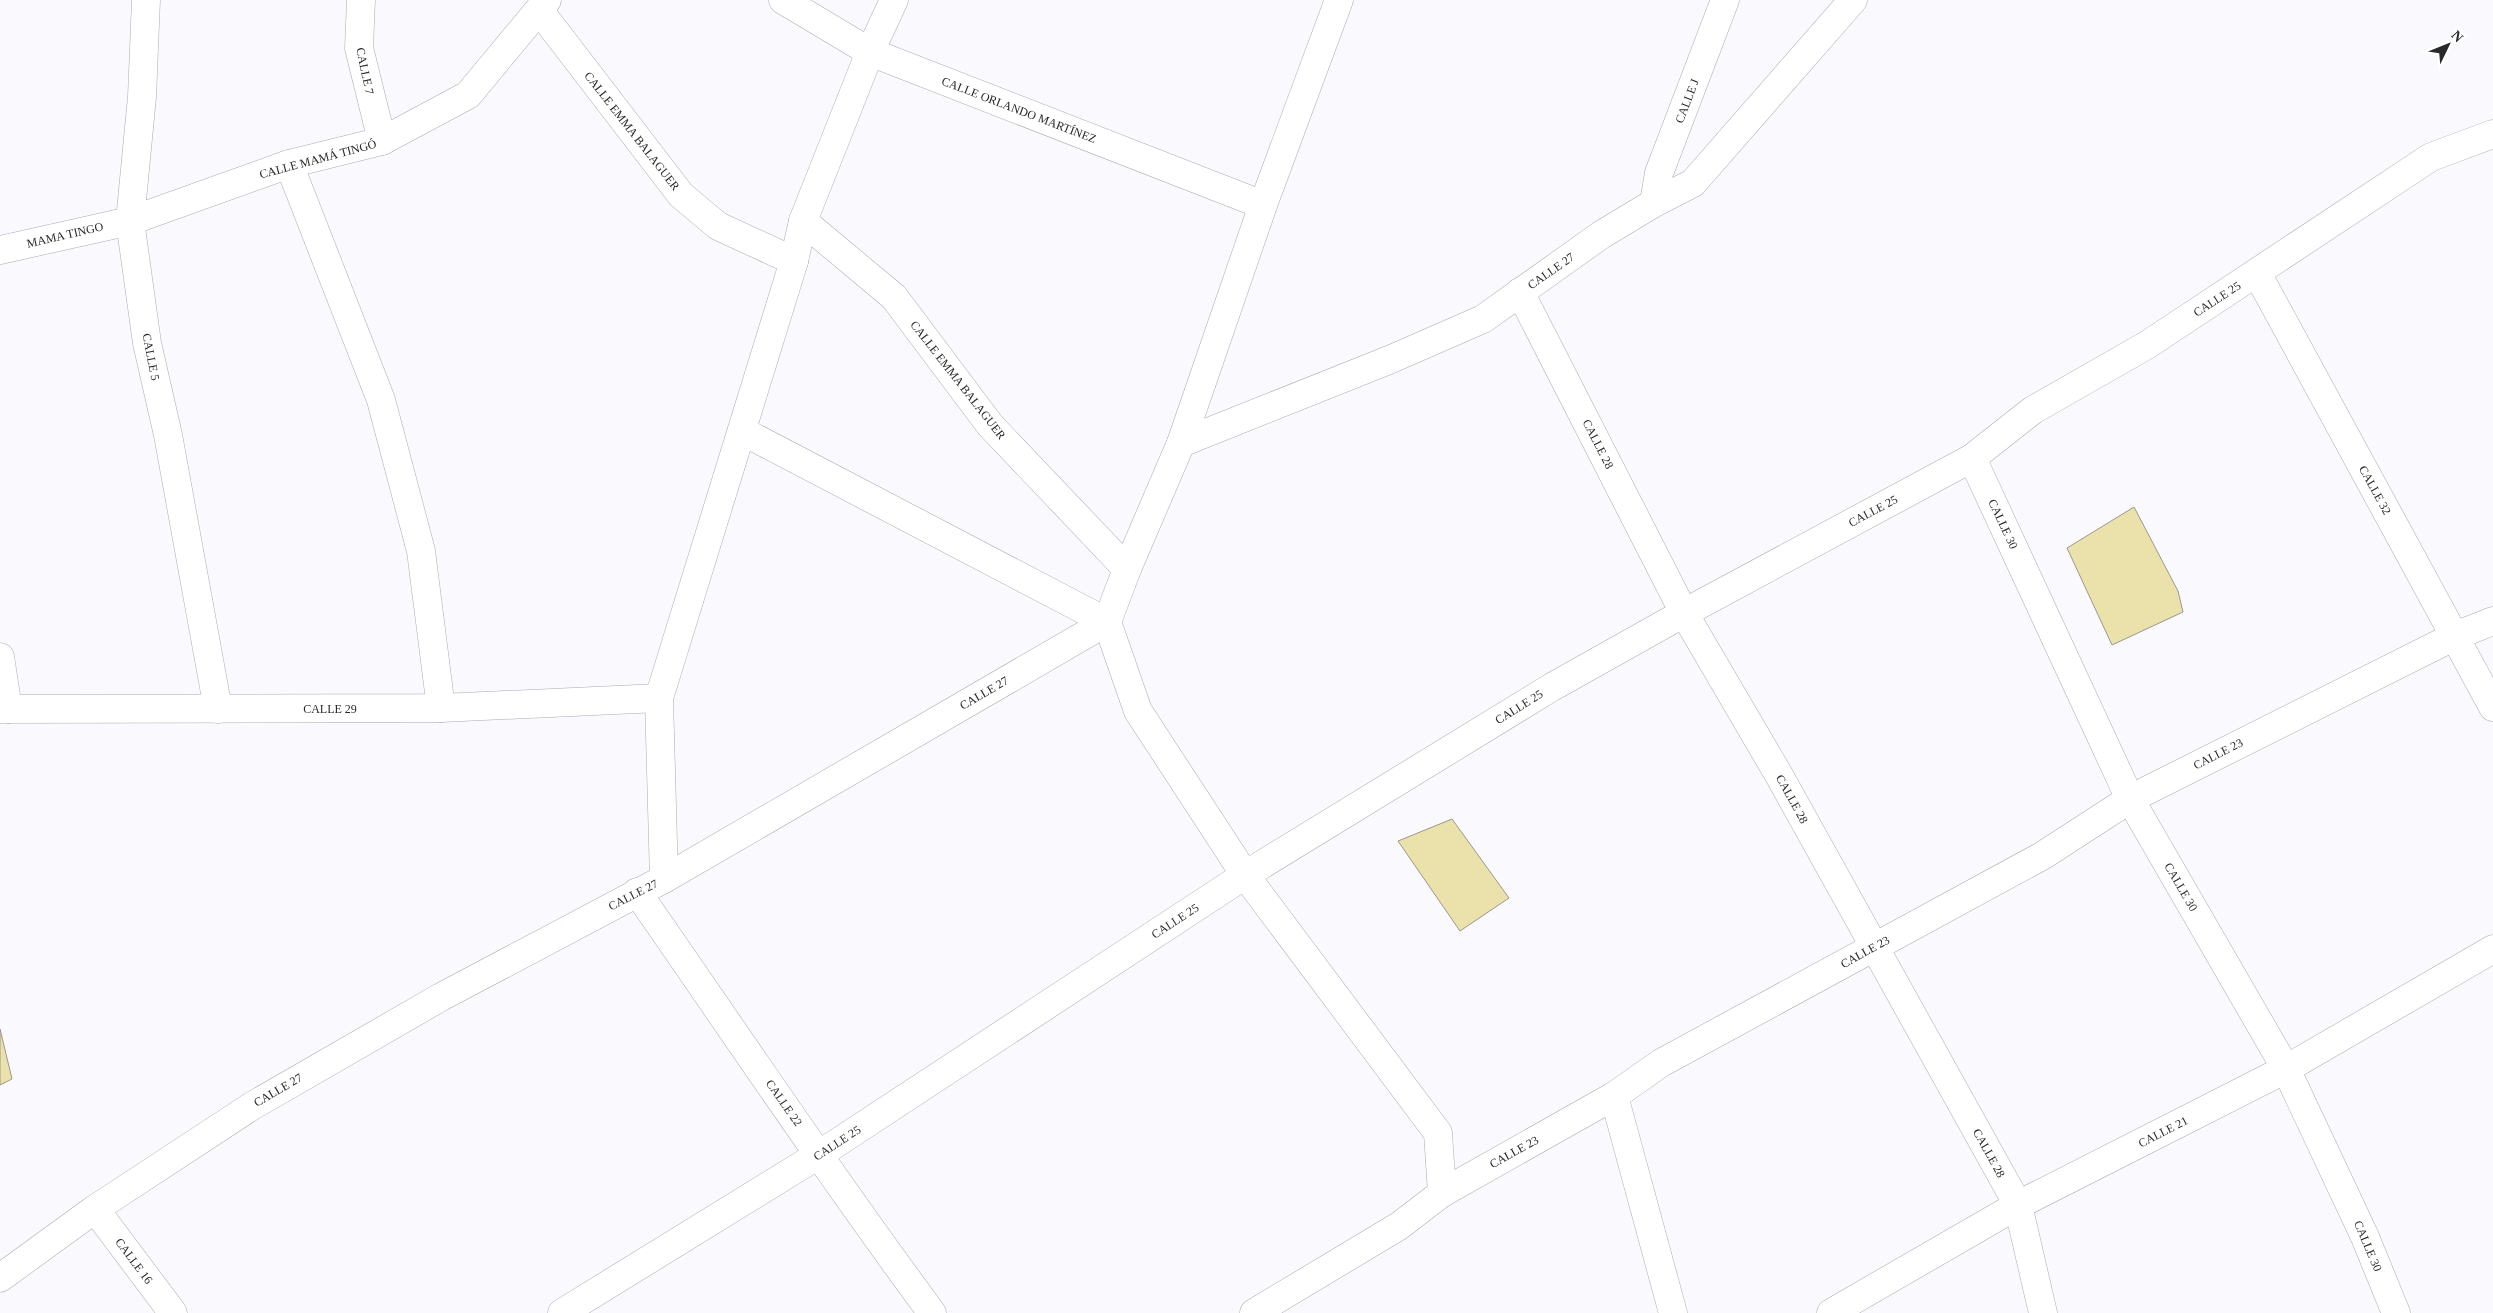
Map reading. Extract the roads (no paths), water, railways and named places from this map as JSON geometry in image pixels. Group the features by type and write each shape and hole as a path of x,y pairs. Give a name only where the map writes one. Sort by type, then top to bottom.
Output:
{"street":[{"name":"CALLE 5","path":"146,0 142,97 130,221 147,343 168,435 218,709"},
{"name":"CALLE 7","path":"361,0 359,48 382,142"},
{"name":"CALLE ORLANDO MARTÍNEZ","path":"783,0 870,52 1263,205"},
{"path":"664,879 659,698 794,261 803,221 870,52 894,0"},
{"path":"1338,0 1263,205 1181,443 1127,568 1107,622 1138,711 1246,875 1438,1133 1442,1193"},
{"name":"CALLE J","path":"1654,203 1659,173 1725,0"},
{"name":"CALLE 27","path":"1181,443 1389,360 1483,319 1601,235 1654,203 1693,183 1853,0"},
{"name":"CALLE MAMÁ TINGÓ","path":"130,221 290,164 382,142 468,96 543,5"},
{"name":"CALLE EMMA BALAGUER","path":"543,5 681,195 718,226 794,261"},
{"name":"CALLE 25","path":"562,1313 820,1154 1246,875 1552,686 1972,458 2033,410 2147,345 2431,158 2493,134"},
{"path":"290,164 381,400 421,551 441,708"},
{"name":"MAMA TINGO","path":"0,250 130,221"},
{"name":"CALLE EMMA BALAGUER","path":"803,221 894,297 990,425 1127,568"},
{"name":"CALLE 32","path":"2257,274 2493,707"},
{"name":"CALLE 28","path":"1520,292 1684,613 1780,777 2018,1205 2043,1313"},
{"path":"742,431 1107,622"},
{"name":"CALLE 30","path":"1972,458 2130,799 2286,1069 2365,1237 2396,1313"},
{"name":"CALLE 23","path":"1254,1313 1399,1226 1442,1193 1614,1096 1661,1063 2042,856 2130,799 2455,636 2493,620"},
{"name":"CALLE 27","path":"0,1278 95,1210 252,1106 440,997 664,879 1107,622"},
{"path":"0,657 4,709"},
{"name":"CALLE 29","path":"4,709 441,708 659,698"},
{"name":"CALLE 22","path":"637,892 820,1154 859,1214 932,1313"},
{"name":"CALLE 21","path":"1831,1313 2018,1205 2286,1069 2493,949"},
{"path":"1614,1096 1672,1313"},
{"name":"CALLE 16","path":"95,1210 174,1313"}]}
